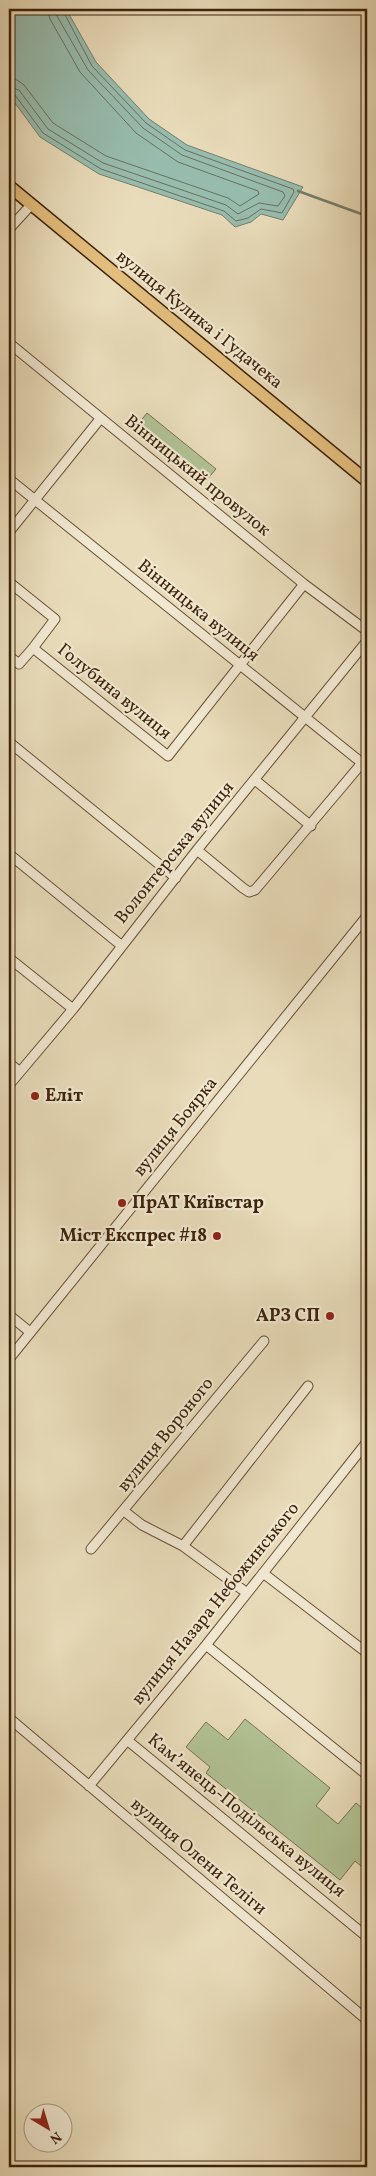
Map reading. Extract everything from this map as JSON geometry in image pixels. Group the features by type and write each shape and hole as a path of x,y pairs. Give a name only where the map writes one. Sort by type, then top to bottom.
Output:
{"main road":[{"name":"вулиця Кулика і Гудачека","path":"9,186 367,482"}],"street":[{"path":"9,229 31,205"},
{"name":"Вінницький провулок","path":"9,343 304,584 367,631"},
{"path":"9,532 100,419"},
{"name":"Вінницька вулиця","path":"9,479 365,765"},
{"name":"Голубина вулиця","path":"9,582 55,619 20,664 9,656"},
{"name":"Голубина вулиця","path":"32,648 168,756 304,584"},
{"name":"Волонтерська вулиця","path":"9,1085 367,641"},
{"path":"9,742 176,878"},
{"path":"197,850 248,892 255,890 365,765"},
{"path":"255,780 311,826"},
{"path":"9,854 122,946"},
{"name":"вулиця Боярка","path":"9,1359 367,916"},
{"path":"9,958 72,1009"},
{"path":"9,1063 20,1072"},
{"path":"9,1315 30,1332"},
{"name":"вулиця Вороного","path":"91,1549 124,1512 264,1341"},
{"path":"184,1546 308,1386"},
{"name":"вулиця Назара Небожинського","path":"89,1786 206,1645 367,1442"},
{"path":"124,1512 142,1525 184,1546 247,1593"},
{"path":"263,1573 367,1653"},
{"path":"206,1645 367,1775"},
{"name":"вулиця Олени Теліги","path":"9,1718 367,2020"},
{"name":"Камʼянець-Подільська вулиця","path":"127,1740 367,1937"}],"shaded area":[{"path":"147,413 216,469 204,483 135,428"},
{"path":"245,1719 330,1788 316,1806 338,1824 356,1803 367,1812 367,1871 355,1861 340,1880 206,1773 210,1767 186,1747 206,1722 228,1740"}],"water":[{"path":"9,9 66,9 96,62 149,119 187,145 303,187 283,220 261,214 251,222 235,227 222,215 99,174 40,137 9,95"}],"waterway":[{"path":"298,191 367,216"}],"place":[{"name":"Еліт","path":"35,1096"},
{"name":"ПрАТ Київстар","path":"122,1203"},
{"name":"Міст Експрес #18","path":"217,1236"},
{"name":"АРЗ СП","path":"330,1316"}]}
